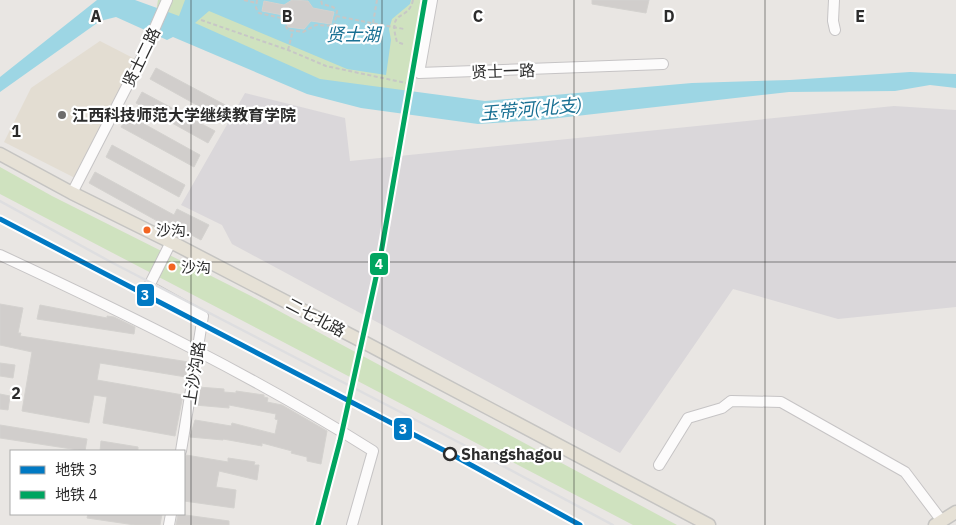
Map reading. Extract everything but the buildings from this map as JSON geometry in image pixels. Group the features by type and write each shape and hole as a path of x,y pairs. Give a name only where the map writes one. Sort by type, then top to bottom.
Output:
{"main road":[{"name":"二七北路","path":"0,154 709,525"},
{"path":"938,523 956,512"}],"street":[{"name":"贤士一路","path":"432,0 419,73 662,64"},
{"path":"834,0 833,21 835,30"},
{"name":"贤士二路","path":"72,193 142,57 167,3"},
{"name":"上沙沟路","path":"171,242 149,286 203,316 181,450"},
{"path":"0,255 114,308 305,408 373,451 352,525"},
{"path":"658,465 688,418 722,408 731,401 781,402 905,472 938,523"}],"path":[{"path":"244,0 257,2 256,8 259,12 280,18 288,30 303,32 316,25 334,26 337,11 333,7 322,4 321,0"},
{"path":"373,23 377,0"},
{"path":"403,44 397,42 393,27 395,21 412,6 413,0"},
{"path":"336,16 404,29"},
{"path":"201,20 288,50 326,66 406,83"},
{"path":"288,50 293,30"}],"shaded area":[{"name":"江西科技师范大学继续教育学院","path":"100,41 135,59 75,178 4,142 31,88"},
{"path":"245,93 345,118 350,161 894,106 956,110 956,307 838,319 733,289 620,453 232,244 222,225 181,205"}],"green space":[{"path":"158,0 428,0 411,95 319,81 156,12"},
{"path":"0,167 52,196 251,296 677,525 633,525 0,194"}],"water":[{"path":"97,0 135,0 179,16 185,0 411,0 410,4 392,19 389,29 391,40 386,75 347,69 209,11 195,23 320,79 485,101 692,83 790,80 910,72 956,74 956,88 930,85 895,91 789,92 541,120 478,124 361,108 307,94 173,37 167,40 116,17 100,21 0,92 0,77"}],"railway":[{"path":"0,201 109,261 462,444 613,525"}],"metro line":[{"name":"4","path":"318,525 340,441 380,259 425,0"},
{"name":"3","path":"0,219 451,454 580,525"}],"place":[{"name":"江西科技师范大学继续教育学院","path":"62,115"},
{"name":"沙沟.","path":"147,230"},
{"name":"沙沟","path":"172,267"},
{"name":"Shangshagou","path":"450,454"}],"water label":[{"name":"贤士湖","path":"353,34"},
{"name":"玉带河(北支)","path":"531,109"}]}
